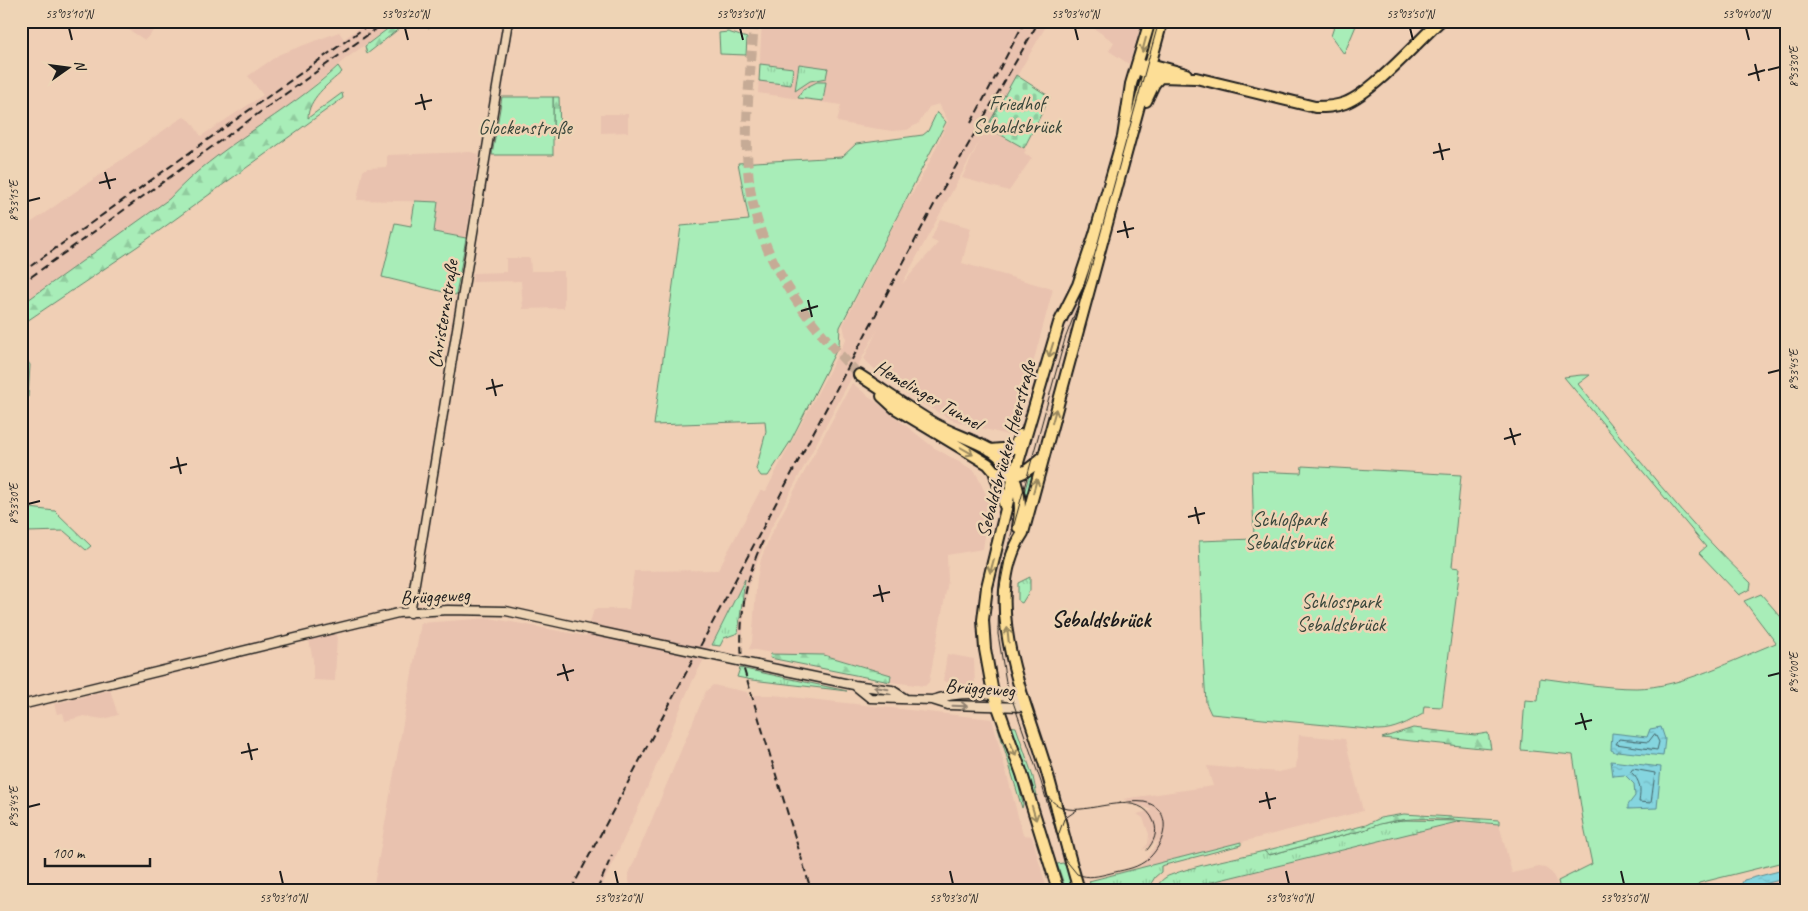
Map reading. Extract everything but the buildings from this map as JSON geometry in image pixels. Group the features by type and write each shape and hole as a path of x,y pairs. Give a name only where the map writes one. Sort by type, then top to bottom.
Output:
{"main road":[{"name":"Sebaldsbrücker Heerstraße","path":"1058,890 1022,774 993,693 984,649 983,620 987,587 1014,476 1060,323 1078,285 1095,234 1122,140 1131,84 1150,21"},
{"name":"Sebaldsbrücker Heerstraße","path":"1079,890 1052,791 1024,704 1009,646 1006,591 1014,547 1023,533 1162,21"},
{"path":"1137,68 1196,78 1315,108 1326,107 1347,102 1365,91 1440,21"},
{"path":"1149,69 1160,77 1196,78"},
{"path":"1140,106 1146,102 1154,84 1160,77"},
{"name":"Hemelinger Tunnel","path":"1005,511 1002,490 994,471 975,455 895,408 859,375 935,424 990,450 1004,462 1014,476 1021,508 1014,547"},
{"path":"990,450 1007,450 1017,445 1029,407 1036,398"},
{"path":"994,471 1014,476 1025,472 1043,457"}],"street":[{"name":"Christernstraße","path":"410,613 508,21"},
{"name":"Brüggeweg","path":"21,705 390,616 456,610 506,611 756,665 854,685 892,690 906,699"},
{"name":"Brüggeweg","path":"854,685 870,698 932,700 948,705 998,707 1024,704"},
{"name":"Brüggeweg","path":"932,700 943,697 993,693 1024,704"}],"shaded area":[{"path":"115,21 162,21 145,40"},
{"path":"369,21 398,21 344,60 292,104 186,181 169,199 21,305 21,266 32,257 21,264 21,231 29,224 180,119 184,117 191,121 201,136 263,95 248,76 280,54 339,32 344,39"},
{"path":"762,21 1049,21 987,127 1024,148 1026,150 1024,153 1032,158 1009,191 962,178 980,140 902,284 938,243 931,240 940,219 971,228 962,263 1053,289 1015,430 1012,434 1007,435 952,420 921,403 884,378 864,359 877,330 769,532 751,578 744,610 743,633 738,633 745,579 689,688 642,800 600,890 373,890 421,623 490,618 586,636 594,609 629,609 634,571 718,570 760,491 766,491 846,339 843,325 905,203 929,163 948,121 939,104 929,107 919,123 907,130 892,131 837,122 841,105 758,93"},
{"path":"1095,21 1142,21 1129,64 1109,51 1114,42 1092,27"},
{"path":"601,114 628,114 628,132 601,133"},
{"path":"470,152 479,154 466,238 434,232 438,202 357,200 363,171 367,168 387,167 387,155"},
{"path":"506,258 530,258 531,271 564,271 564,308 523,309 521,281 472,282 473,273 506,272"},
{"path":"852,383 933,447 975,471 990,503 983,549 947,555 948,581 929,682 925,686 890,682 891,675 824,655 784,655 749,649 752,642 757,578 761,559 770,536"},
{"path":"337,634 335,681 313,680 313,660 309,640"},
{"path":"947,654 974,659 975,685 958,685 943,681"},
{"path":"713,685 747,692 749,697 754,698 754,695 773,695 992,719 1023,835 1032,836 1047,890 631,890 628,876 706,691"},
{"path":"110,690 118,715 103,719 84,716 65,721 63,713 57,714 54,704"},
{"path":"1299,735 1345,739 1363,811 1140,868 1159,840 1142,850 1148,844 1149,834 1143,818 1137,814 1152,810 1123,799 1213,786 1207,766 1279,772 1296,768"},
{"path":"1461,821 1499,824 1512,873 1539,867 1545,868 1552,873 1560,890 1179,890"},
{"path":"1787,878 1787,890 1738,890"}],"green space":[{"path":"398,21 431,21 430,28 405,24 367,54 365,46"},
{"path":"1336,21 1358,21 1344,54 1331,36"},
{"path":"728,32 747,38 746,55 720,54 719,33"},
{"path":"760,64 793,68 791,85 759,81"},
{"path":"799,64 828,68 826,78 810,81 795,91"},
{"path":"338,66 342,72 315,98 311,104 308,118 342,93 343,98 138,246 21,325 21,305 169,199 208,163 318,84"},
{"name":"Friedhof Sebaldsbrück","path":"1016,75 1050,97 1024,148 987,127"},
{"path":"817,82 826,82 823,101 798,98 803,89"},
{"name":"Glockenstraße","path":"502,97 553,97 553,155 492,155"},
{"path":"553,97 559,97 560,134 553,134"},
{"path":"937,112 946,122 840,327 839,345 790,442 768,476 761,476 756,469 766,432 765,421 654,425 681,226 749,220 738,163 842,157 856,144 923,135 928,131"},
{"path":"415,201 438,202 434,232 466,238 456,295 382,277 395,223 411,226"},
{"path":"21,350 30,365 28,398 21,405"},
{"path":"1590,375 1578,384 1683,512 1751,583 1750,589 1739,595 1699,553 1706,547 1564,377"},
{"name":"Schlosspark Sebaldsbrück","path":"1302,466 1461,475 1452,567 1460,568 1442,707 1424,706 1423,714 1396,727 1384,730 1211,714 1206,703 1199,541 1254,539 1252,471 1301,473"},
{"path":"1030,472 1036,474 1025,512 1023,497"},
{"path":"21,507 55,511 91,546 86,550 64,531 27,532 21,539"},
{"path":"1030,577 1030,590 1022,603 1018,601 1018,583"},
{"path":"745,579 738,633 724,638 720,646 712,645"},
{"path":"1761,594 1787,624 1787,861 1699,883 1694,890 1560,890 1558,881 1592,864 1573,755 1521,750 1525,700 1538,701 1540,678 1612,687 1653,687 1689,678 1776,643 1744,601"},
{"path":"771,654 824,655 891,675 890,682 770,658"},
{"path":"740,668 847,691 737,677"},
{"path":"1007,726 1016,727 1033,777 1037,796 1030,788"},
{"path":"998,727 1014,766 1023,804 1022,808"},
{"path":"1413,728 1475,735 1488,733 1491,749 1382,738"},
{"path":"1404,814 1499,820 1499,824 1413,819 1380,824 1269,855 1264,851 1366,825 1380,818"},
{"path":"1402,820 1461,821 1179,890 1155,890 1166,877 1191,868 1264,851 1269,855 1364,830 1378,824"},
{"path":"1241,842 1241,845 1161,866 1161,872 1155,877 1147,890 1092,890 1089,881"},
{"path":"1063,863 1070,872 1075,890 1066,890 1057,864"}],"water":[{"path":"1661,727 1665,739 1663,756 1617,751 1617,753 1611,750 1612,733 1647,737 1650,729"},
{"path":"1611,761 1661,767 1657,808 1628,809 1628,805 1635,796 1634,784 1625,775 1613,776"},
{"path":"1787,869 1787,878 1745,889 1740,886 1744,880"}],"tunnel":[{"path":"754,21 747,114 747,151 752,200 760,229 784,282 800,306 818,330 859,375"}],"tram line":[{"path":"1120,803 1144,802 1154,806 1161,813 1164,821 1164,830 1157,848 1144,862 1132,868 1094,876 1077,874 1064,858 1041,782 1006,682 998,634 999,592 1007,550 1065,339 1088,279 1159,21"},
{"path":"1046,794 1056,804 1068,809 1116,804 1138,806 1147,812 1154,822 1156,829 1155,837 1147,850"},
{"path":"1058,836 1064,819 1077,810"}],"railway":[{"path":"21,284 387,21"},
{"path":"971,123 1025,21"},
{"path":"571,890 936,201 1039,21"},
{"path":"21,273 367,26"},
{"path":"763,541 751,570 744,600 741,631 742,663 811,890"},
{"path":"597,890 612,855"}],"district":[{"name":"Sebaldsbrück","path":"1101,620"}],"park label":[{"name":"Schloßpark Sebaldsbrück","path":"1289,530"}]}
